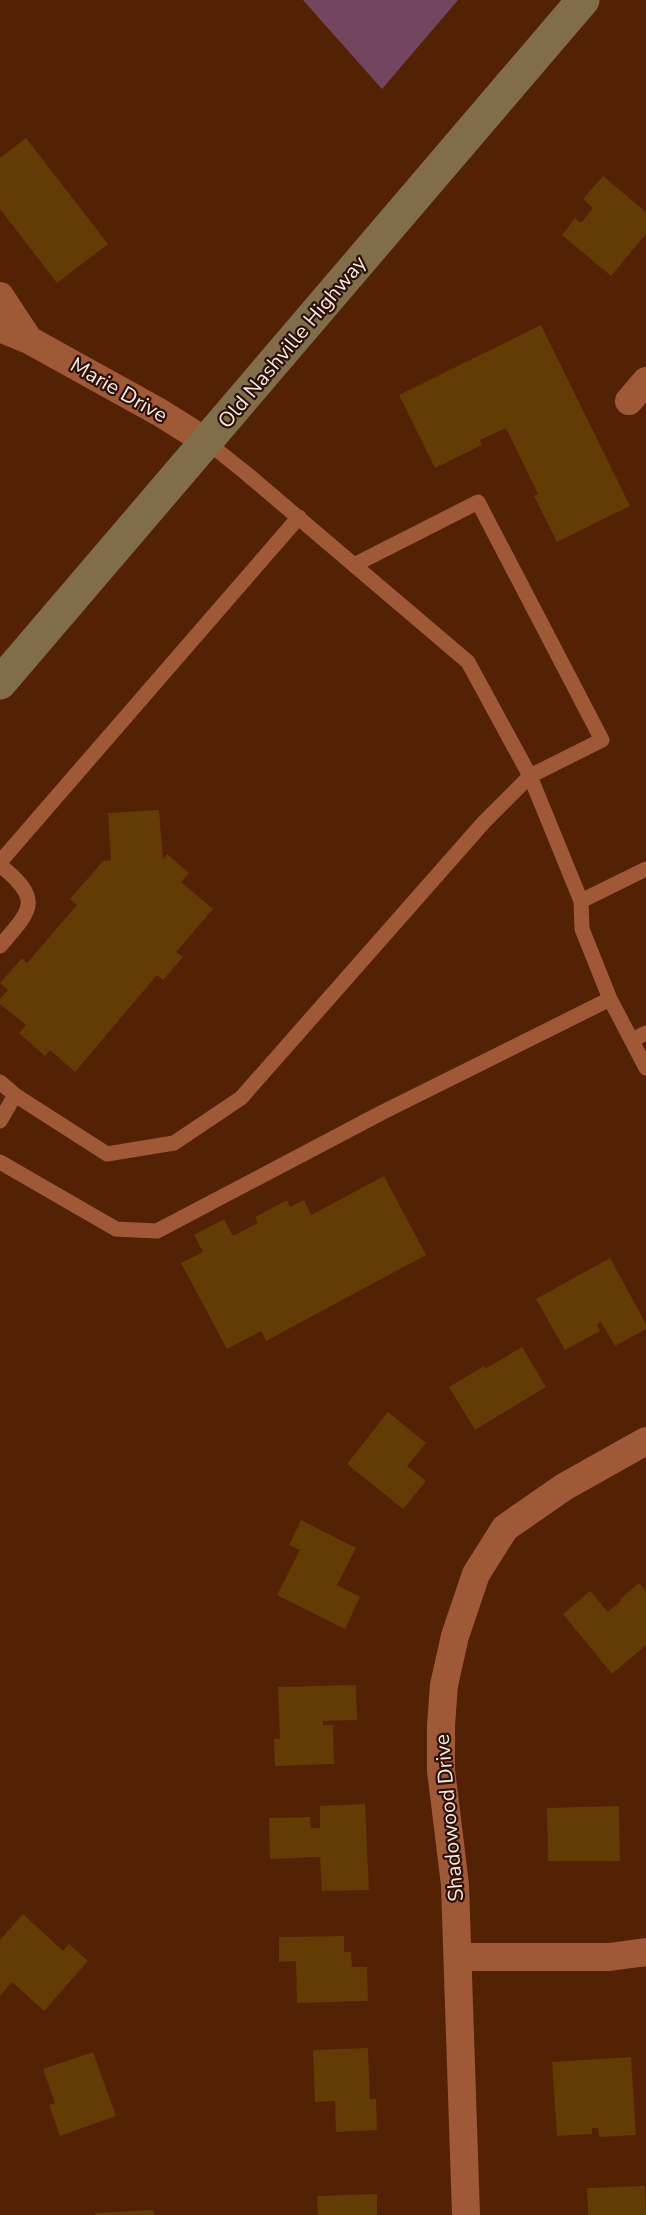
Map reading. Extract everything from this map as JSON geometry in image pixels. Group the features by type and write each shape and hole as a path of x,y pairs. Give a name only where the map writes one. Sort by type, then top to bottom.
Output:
{"main road":[{"name":"Old Nashville Highway","path":"0,684 583,0"}],"street":[{"name":"Marie Drive","path":"0,296 29,339"},
{"name":"Marie Drive","path":"0,328 29,339 159,412 207,442"},
{"name":"Shadowood Drive","path":"466,2215 455,1885 441,1770 444,1685 455,1636 476,1574 505,1528 564,1486 646,1441"},
{"path":"458,1958 609,1957 646,1952"}],"lane":[{"path":"207,442 299,517 468,662 530,777 581,901 582,929 610,999 639,1037 646,1068"},
{"path":"0,1082 15,1095 106,1154 174,1143 242,1098 484,822 530,777 602,740 478,502 354,565"},
{"path":"0,946 24,918 28,909 27,894 21,882 0,864 299,517"},
{"path":"581,901 646,869"},
{"path":"0,1162 116,1228 157,1231 383,1112 610,999"},
{"path":"0,1121 15,1095"}],"shaded area":[{"path":"303,0 458,0 382,89"}],"building":[{"path":"26,138 108,244 57,283 0,209 0,158"},
{"path":"603,176 646,212 646,234 611,276 562,235 575,218 581,223 593,208 583,199"},
{"path":"541,325 630,506 557,542 534,496 538,494 506,428 480,440 482,445 435,468 399,395"},
{"path":"159,810 163,859 167,854 189,873 181,882 213,909 176,952 183,957 163,980 157,975 75,1072 50,1050 45,1056 19,1033 26,1025 0,1004 0,999 8,990 0,983 22,958 27,963 77,905 70,899 103,861 111,860 108,813"},
{"path":"384,1176 426,1255 266,1341 261,1331 227,1349 181,1263 203,1252 194,1235 224,1219 233,1236 258,1223 255,1217 287,1200 290,1207 304,1200 311,1215"},
{"path":"610,1258 646,1324 646,1329 615,1346 601,1322 597,1324 600,1331 565,1350 536,1299"},
{"path":"522,1347 546,1387 475,1430 449,1387"},
{"path":"388,1412 426,1443 407,1466 426,1481 403,1509 347,1464"},
{"path":"301,1520 356,1548 337,1585 360,1597 345,1629 277,1595 300,1550 289,1545"},
{"path":"639,1583 646,1591 646,1645 612,1674 563,1614 590,1591 608,1612"},
{"path":"356,1685 357,1720 323,1721 323,1725 333,1725 334,1764 275,1766 274,1739 280,1739 278,1687"},
{"path":"365,1804 369,1890 322,1891 320,1857 270,1859 269,1818 310,1817 311,1828 320,1828 320,1806"},
{"path":"619,1806 620,1861 548,1861 547,1808"},
{"path":"23,1914 63,1951 69,1944 88,1961 44,2011 12,1982 0,1996 0,1940"},
{"path":"344,1936 344,1952 351,1952 352,1967 367,1967 368,2001 297,2003 296,1961 279,1962 279,1937"},
{"path":"368,2048 370,2099 376,2099 377,2130 336,2132 335,2101 315,2102 313,2050"},
{"path":"93,2052 116,2116 60,2136 49,2105 55,2103 43,2069"},
{"path":"631,2057 636,2135 599,2137 598,2128 592,2128 592,2134 557,2136 552,2062"},
{"path":"645,2186 646,2215 588,2215 587,2188"},
{"path":"377,2194 377,2215 318,2215 317,2196"},
{"path":"153,2210 154,2215 95,2215 95,2213"}]}
